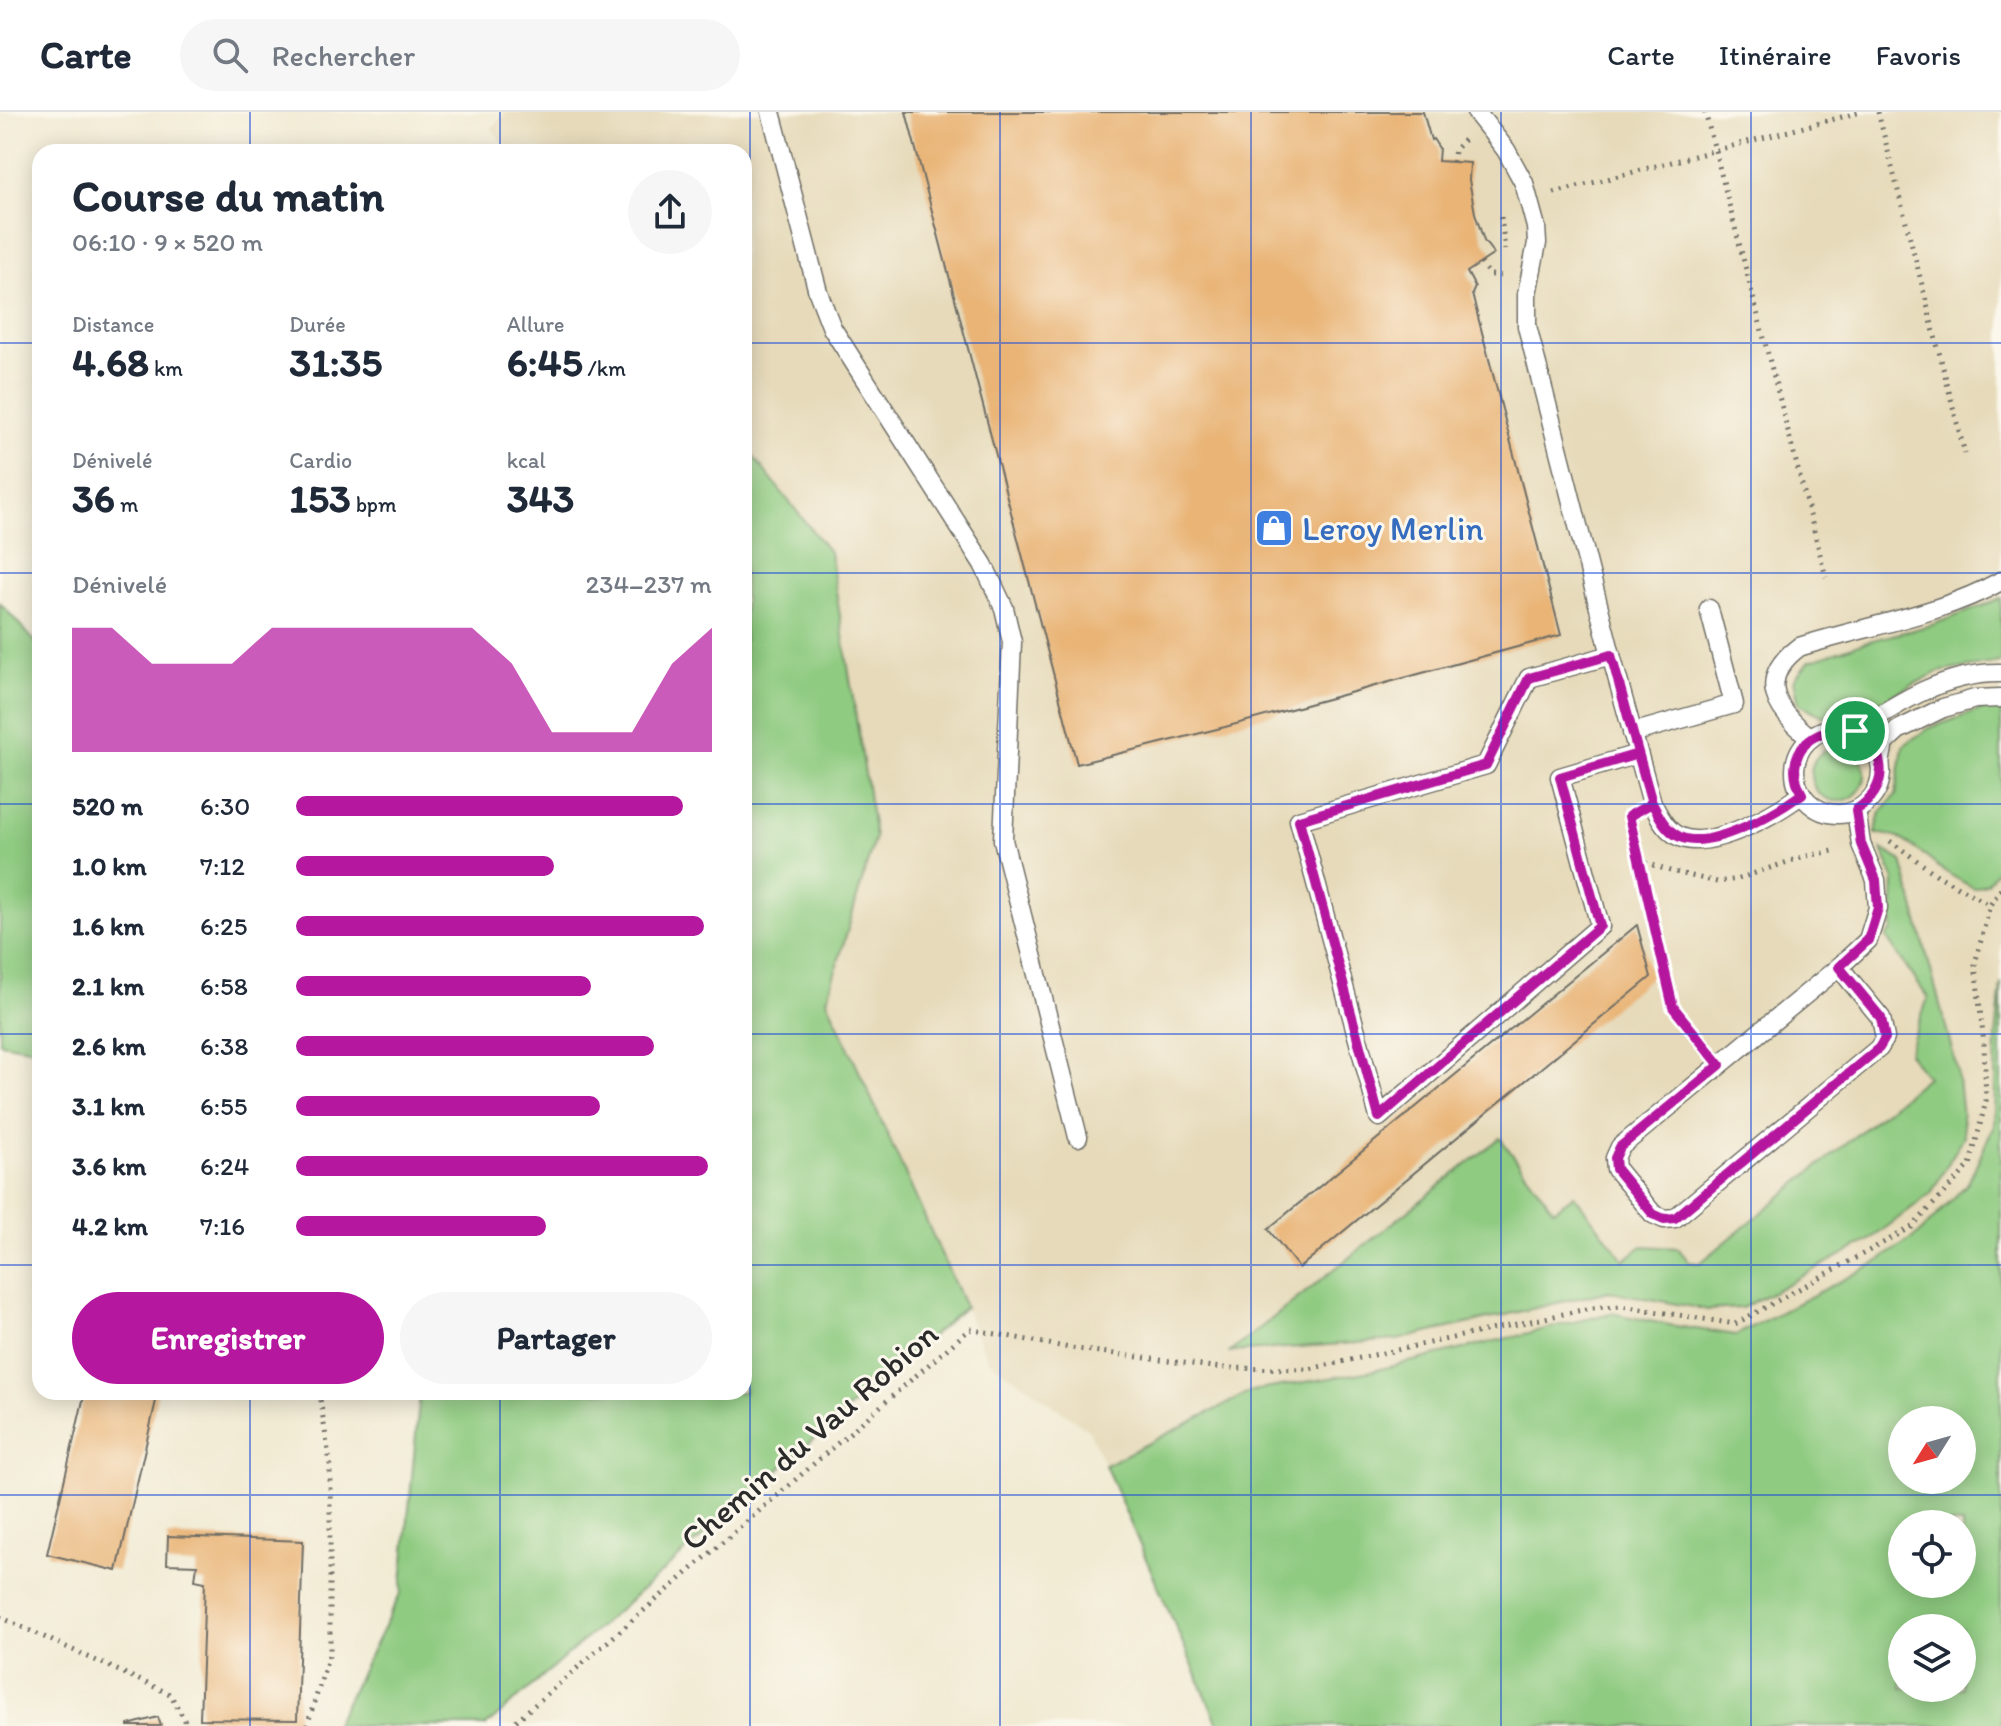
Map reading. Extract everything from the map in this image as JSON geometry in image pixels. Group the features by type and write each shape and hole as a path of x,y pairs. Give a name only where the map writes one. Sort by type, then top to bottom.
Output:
{"lane":[{"path":"771,112 818,292 832,328 983,564 1004,608 1012,642 1003,840 1078,1137"},
{"path":"1476,112 1506,150 1524,183 1537,243 1527,294 1527,326 1652,803 1662,822 1670,829 1679,836 1696,841 1722,836 1802,794"},
{"path":"1811,738 1780,709 1773,688 1776,671 1785,657 1799,647 1908,616 1983,591 2001,581"},
{"path":"1632,733 1734,704 1709,609"},
{"path":"1611,655 1529,678 1486,765 1299,820 1379,1117 1600,926 1560,777 1638,754"},
{"path":"1855,731 1908,698 1942,682 1985,673 2001,673"},
{"path":"1880,763 1868,740 1855,731 1839,728 1824,730 1811,738 1797,757 1795,772 1802,794 1818,809 1841,814 1856,810 1868,802 1877,789 1884,743 1898,730 1943,708 1975,699 2001,698"},
{"path":"1839,967 1881,1018 1885,1038 1879,1048 1675,1218 1664,1219 1653,1214 1616,1169 1615,1158 1620,1147 1868,940 1878,908 1876,880 1861,844 1856,810"}],"path":[{"path":"1705,112 1826,577"},
{"path":"1506,260 1499,207 1861,112"},
{"path":"1878,112 1965,454"},
{"path":"1453,162 1455,149 1464,140 1473,151"},
{"path":"1481,263 1490,275 1505,277 1506,268"},
{"path":"1652,803 1629,816 1673,1007 1720,1065"},
{"path":"1638,860 1717,882 1738,879 1802,857 1889,840 1937,875 1990,905 2001,889"},
{"name":"Chemin du Vau Robion","path":"510,1726 970,1329 1070,1348 1221,1368 1309,1369 1591,1308 1621,1306 1735,1324 1912,1227 1970,1165 1986,1101 1984,1044 1975,964 1990,905"},
{"path":"307,1726 330,1652 330,1463 320,1400"},
{"path":"0,1617 170,1694 188,1726"}],"shaded area":[{"path":"507,112 2001,112 2001,1726 1219,1726 1089,1430 988,1360 827,1000 875,837 830,553 752,455 752,144 504,144 491,128"}],"green space":[{"path":"752,455 830,553 875,837 827,1000 965,1307 486,1726 334,1726 401,1593 419,1400 752,1400"},
{"path":"2001,599 2001,662 1938,672 1856,714 1825,717 1799,704 1794,679 1809,661 1865,642 1932,625"},
{"path":"0,603 32,638 32,1049 0,1043"},
{"path":"1989,707 2001,708 2001,865 1988,883 1974,888 1946,872 1905,841 1886,834 1875,834 1881,812 1896,795 1903,746 1927,729"},
{"path":"1838,747 1857,755 1865,774 1857,793 1838,801 1819,793 1811,774 1819,755"},
{"path":"1882,849 1902,861 1957,1069 1964,1136 1931,1193 1870,1240 1742,1308 1708,1310 1609,1291 1397,1340 1230,1352 1500,1138 1554,1210 1574,1195 1624,1260 1642,1246 1678,1248 1689,1262 1700,1263 1927,1077 1908,1053 1928,998 1886,937 1892,931 1894,880"},
{"path":"2001,983 2001,1726 1219,1726 1105,1465 1252,1391 1372,1371 1611,1313 1736,1335 1874,1264 1920,1233 1968,1183 1994,1125"}],"building":[{"name":"Leroy Merlin","path":"906,112 1423,112 1431,140 1439,148 1438,161 1470,163 1469,180 1475,213 1484,241 1494,254 1467,272 1475,287 1472,294 1561,635 1077,764"},
{"path":"1637,925 1651,977 1299,1268 1268,1229"},
{"path":"83,1400 156,1400 117,1571 47,1554"},
{"path":"168,1536 303,1541 297,1720 200,1719 205,1582 195,1580 197,1565 167,1564"},
{"path":"158,1717 161,1726 128,1726 128,1725"}],"place":[{"name":"Leroy Merlin","path":"1274,528"}],"route":[{"path":"1855,731 1839,728 1824,730 1804,744 1797,757 1795,772 1802,794 1786,805 1722,836 1696,841 1679,836 1662,822 1652,803 1611,655 1529,678 1486,765 1299,820 1379,1117 1600,926 1560,777 1638,754 1652,803 1629,816 1673,1007 1720,1065 1620,1147 1615,1158 1616,1169 1653,1214 1664,1219 1675,1218 1879,1048 1885,1038 1881,1018 1839,967 1868,940 1878,908 1876,880 1861,844 1856,810 1868,802 1877,789 1880,763 1868,740 1855,731"}]}
